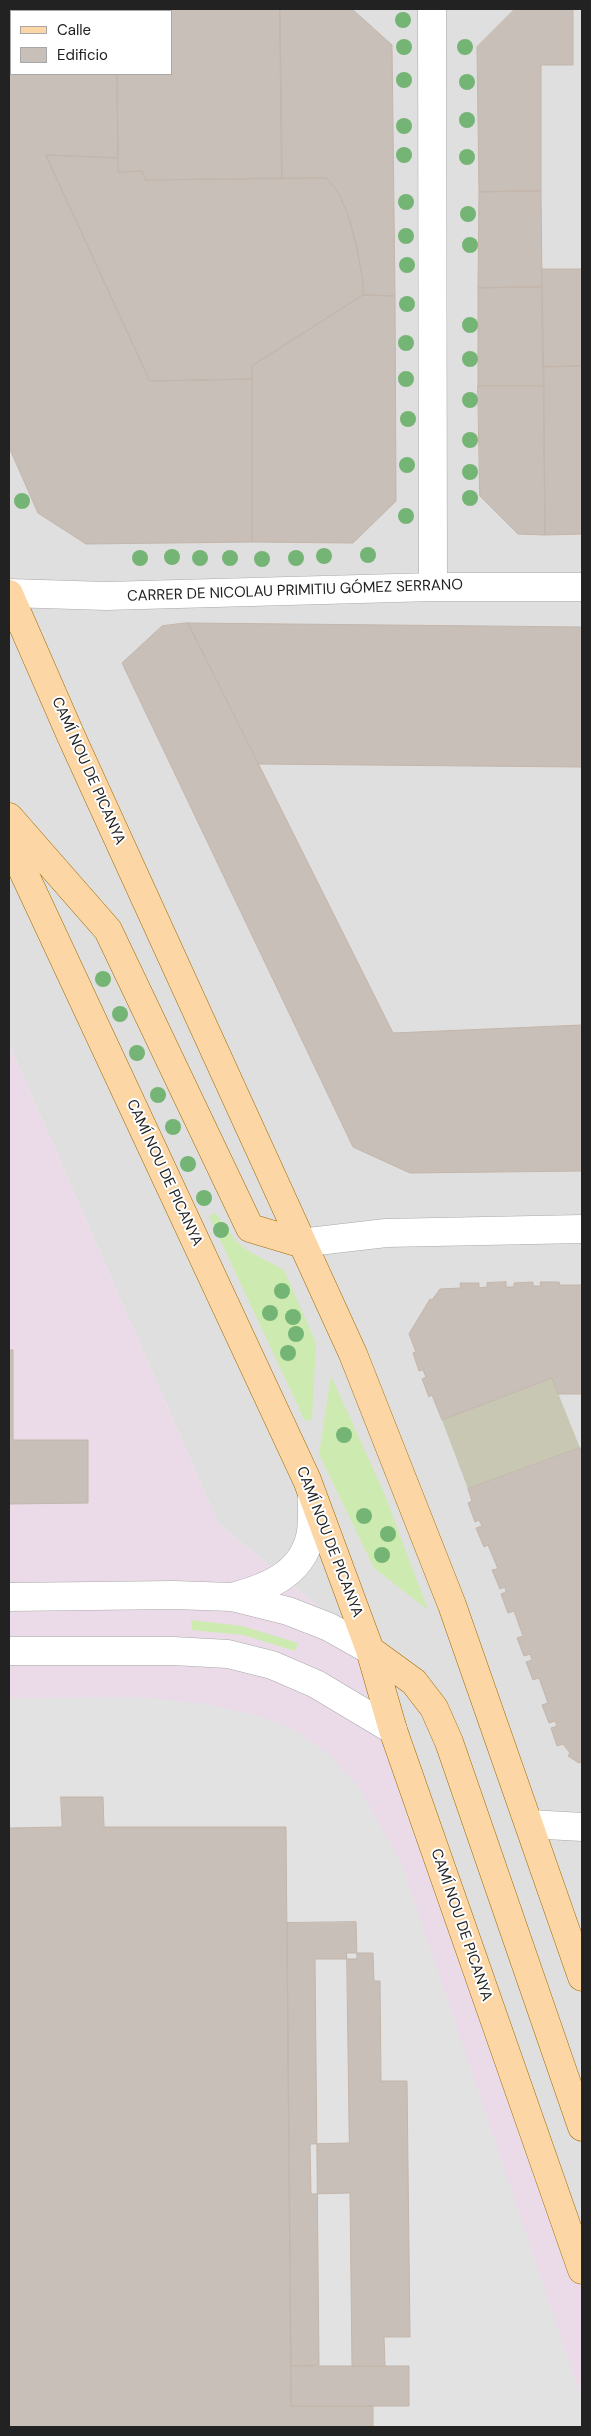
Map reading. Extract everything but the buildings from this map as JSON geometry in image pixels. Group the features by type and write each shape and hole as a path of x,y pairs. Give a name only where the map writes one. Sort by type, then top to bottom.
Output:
{"main road":[{"name":"CAMÍ NOU DE PICANYA","path":"9,593 71,736 300,1243 353,1354 452,1605 582,1977"},
{"path":"9,817 108,930 250,1228 300,1243"},
{"name":"CAMÍ NOU DE PICANYA","path":"9,841 286,1432 370,1650 393,1730 582,2270"},
{"path":"370,1650 414,1682 434,1708 449,1742 582,2127"}],"street":[{"path":"432,9 433,587"},
{"name":"CARRER DE NICOLAU PRIMITIU GÓMEZ SERRANO","path":"9,593 106,596 433,587 582,587"},
{"path":"300,1243 386,1233 582,1229"},
{"path":"232,1597 260,1590 286,1576 298,1562 310,1536 312,1498"},
{"path":"9,1597 174,1595 232,1597 288,1611 330,1628 370,1650"},
{"path":"9,1651 165,1651 228,1654 272,1665 316,1684 393,1730"},
{"path":"530,1824 582,1827"}],"shaded area":[{"path":"9,9 582,9 582,2260 370,1650 218,1523 9,1044"},
{"path":"9,1044 218,1523 370,1650 582,2260 582,2427 9,2427"},
{"path":"552,1378 580,1448 468,1489 442,1420"},
{"path":"143,1697 206,1704 263,1717 297,1731 331,1756 361,1790 403,1867 582,2400 582,2427 373,2427 373,2407 291,2406 286,1828 104,1827 61,1797 62,1827 9,1828 9,1698"}],"green space":[{"path":"215,1213 237,1242 248,1251 284,1270 316,1343 312,1419 305,1421 209,1216"},
{"path":"331,1376 384,1493 428,1610 374,1568 319,1454"},
{"path":"191,1620 242,1626 298,1643 295,1651 243,1635 192,1630"}]}
